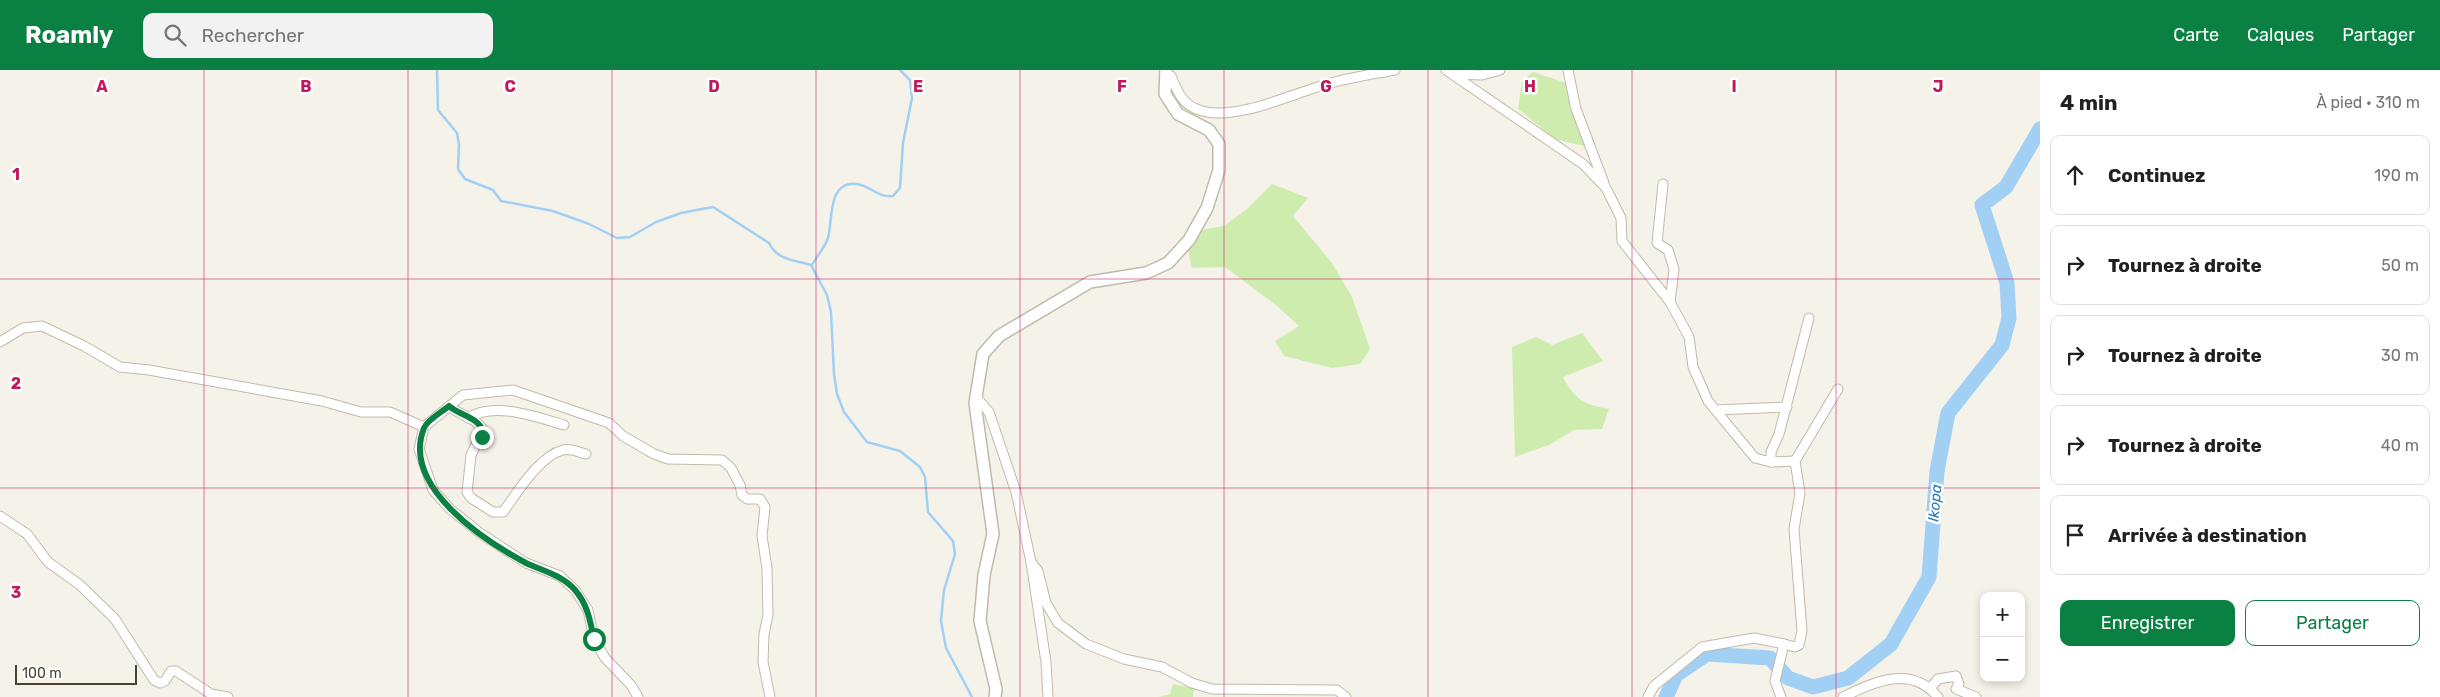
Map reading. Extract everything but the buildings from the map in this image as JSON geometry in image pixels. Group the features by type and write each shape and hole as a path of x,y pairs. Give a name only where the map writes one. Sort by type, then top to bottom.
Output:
{"street":[{"path":"1166,72 1171,76 1180,98 1189,106 1214,113 1255,106 1333,82 1395,70"},
{"path":"1450,72 1482,75 1500,70"},
{"path":"1568,70 1576,109 1606,188 1621,218 1622,241 1670,302 1689,337 1693,367 1708,401 1755,458 1771,462 1795,461"},
{"path":"996,697 996,689 980,621 984,575 993,534 975,404 983,354 998,336 1090,282 1146,273 1168,263 1189,240 1207,208 1219,170 1219,144 1209,130 1178,114 1166,94 1166,72"},
{"path":"1450,72 1583,164 1606,188"},
{"path":"1663,184 1657,243 1668,250 1674,269 1670,302"},
{"path":"1771,462 1771,452 1779,434 1787,407 1808,318"},
{"path":"0,342 23,328 42,326 84,346 100,358 120,368 322,401 361,412 390,412 424,426"},
{"path":"1648,697 1654,686 1702,647 1754,638 1783,647 1799,645 1802,631 1794,529 1800,493 1795,461 1838,389"},
{"path":"638,697 631,685 605,658 594,639 588,610 575,590 560,576 526,562 480,533 450,509 433,490 419,449 424,426 463,395 513,390 609,423 623,436 654,454 668,459 722,460 731,468 740,485 742,495 748,499 760,499 764,507 762,536 767,568 768,615 764,634 763,662 770,697"},
{"path":"976,397 989,412 1016,492 1031,562 1046,662 1048,697"},
{"path":"449,406 481,424 483,430 482,437 471,455 467,492 470,498 493,512 499,514 503,512 531,473 552,455 563,450 572,450 586,454"},
{"path":"1716,410 1787,407"},
{"path":"468,418 473,415 504,410 519,412 564,426"},
{"path":"0,516 27,534 48,562 80,585 115,619 154,680 160,683 165,681 171,671 176,671 212,694 228,697"},
{"path":"1031,562 1038,571 1046,603 1058,624 1086,644 1124,659 1162,667 1192,683 1212,689 1337,690 1346,697"},
{"path":"1781,697 1776,681 1783,647"},
{"path":"1930,688 1938,679 1956,676 1959,684 1956,689 1976,697"},
{"path":"1843,697 1890,678 1914,679 1930,688 1938,697"}],"green space":[{"path":"1533,72 1569,84 1588,147 1555,139 1518,109 1522,81"},
{"path":"1272,184 1308,198 1293,216 1332,263 1352,297 1370,349 1360,364 1332,368 1284,356 1275,341 1299,326 1277,306 1225,267 1192,268 1188,250 1200,230 1224,226 1247,209"},
{"path":"1582,333 1603,361 1563,377 1572,391 1581,400 1609,409 1602,429 1574,430 1549,445 1515,457 1512,347 1536,337 1552,345"},
{"path":"1173,684 1194,688 1193,697 1159,697 1170,694"}],"waterway":[{"path":"437,70 438,110 457,133 459,145 458,169 465,179 493,190 501,201 553,211 589,224 617,238 630,237 656,222 681,213 713,207 769,243 772,249 781,256 811,265 827,295 831,312 834,374 837,394 844,412 867,442 900,451 920,467 925,477 928,512 953,541 955,554 944,590 941,621 946,648 972,697"},
{"path":"812,265 828,238 833,203 841,188 847,184 857,184 888,196 893,196 900,188 903,143 912,98 910,80 900,70"},
{"name":"Ikopa","path":"1666,697 1676,675 1707,654 1770,658 1788,678 1813,687 1848,678 1891,644 1929,577 1937,471 1948,413 2002,345 2009,318 2007,283 1982,205 2006,187 2040,129"}],"route":[{"path":"482,437 483,430 481,424 457,413 449,406 424,426 419,449 433,490 450,509 480,533 526,562 560,576 575,590 588,610 594,639"}]}
